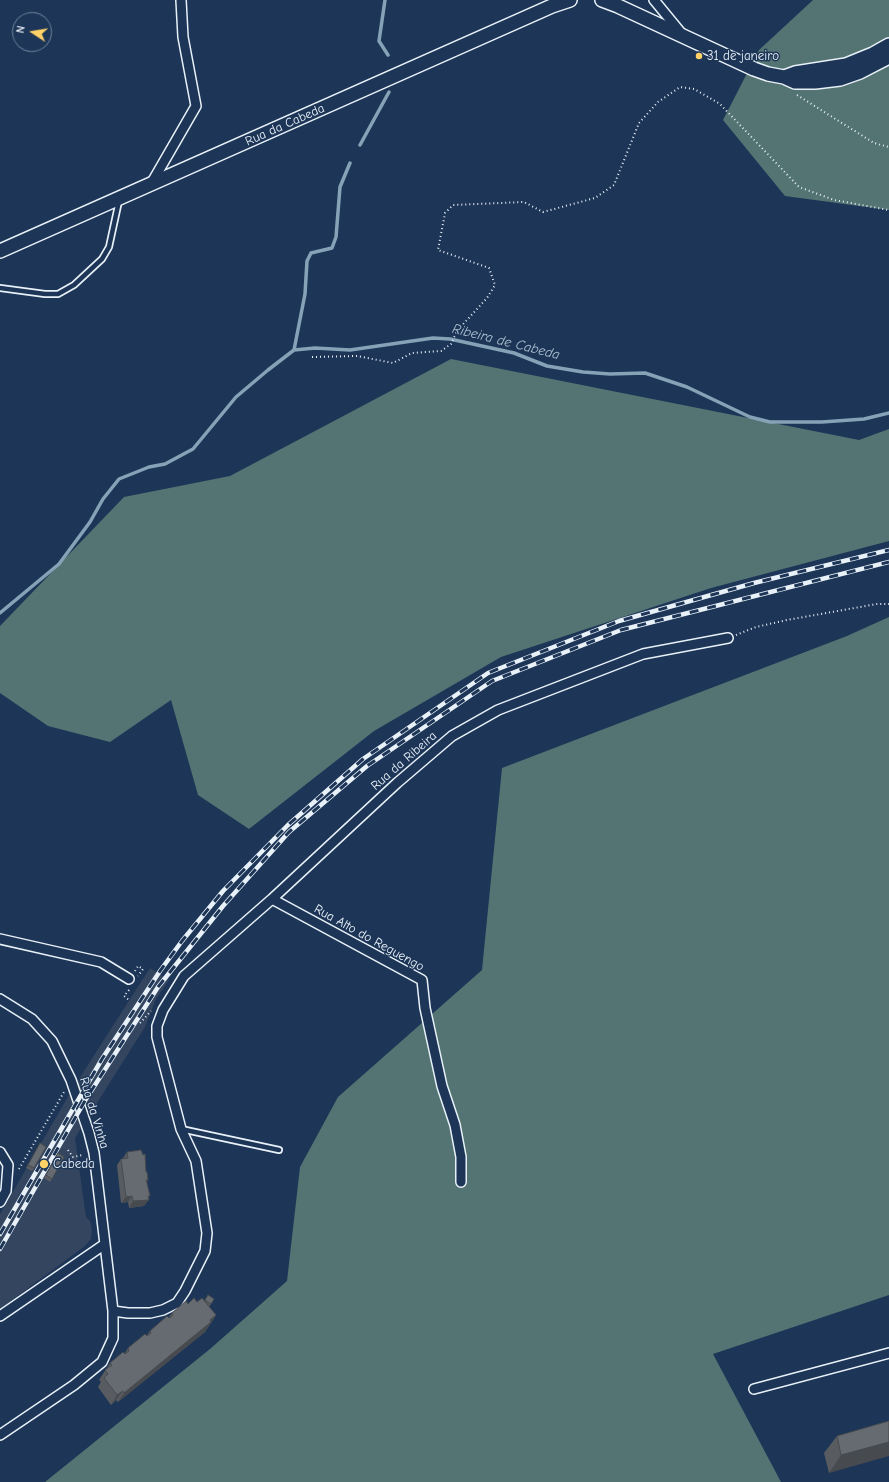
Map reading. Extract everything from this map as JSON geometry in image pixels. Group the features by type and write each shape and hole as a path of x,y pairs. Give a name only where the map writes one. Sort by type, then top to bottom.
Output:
{"main road":[{"name":"Rua da Cabeda","path":"0,251 150,186 552,6 570,0"},
{"path":"602,0 620,3 684,37 754,69 768,74 784,77 795,82 840,79 860,72 889,57"},
{"path":"784,77 795,73 846,65 873,54 889,45"}],"street":[{"path":"150,186 196,106 183,37 181,0"},
{"path":"654,0 684,37"},
{"name":"Rua da Ribeira","path":"113,1311 150,1313 163,1310 177,1303 206,1251 207,1233 196,1161 181,1129 157,1037 157,1026 163,1010 184,976 272,899 397,783 452,736 498,710 643,654 728,638"},
{"name":"Rua Alto do Reguengo","path":"272,899 422,980 425,1008 442,1086 455,1125 461,1157 461,1182"},
{"path":"0,939 100,962 129,979"},
{"name":"Rua da Vinha","path":"0,998 32,1018 52,1040 71,1080 89,1133 94,1153 113,1311 113,1338 102,1362 74,1385 0,1435"},
{"path":"0,1152 8,1164 6,1191 0,1202"},
{"path":"0,1316 105,1244"},
{"path":"754,1389 889,1353"}],"lane":[{"path":"0,288 45,294 58,294 74,285 102,260 109,247 120,199"},
{"path":"181,1129 279,1150"}],"path":[{"path":"312,357 357,356 393,363 412,353 441,351 451,344 456,334 487,298 495,285 490,268 438,250 444,213 453,204 524,202 543,212 595,198 614,185 639,123 658,102 680,87 694,89 720,104 799,187 834,200 889,210"},
{"path":"794,92 874,143 889,147"},
{"path":"728,638 756,627 787,620 877,604 889,604"},
{"path":"18,1171 71,1080"},
{"path":"68,1150 74,1157 94,1153"}],"shaded area":[{"path":"150,968 169,980 156,999 145,1027 75,1138 86,1217 90,1221 92,1229 91,1239 85,1246 0,1309 0,1214 73,1088"}],"green space":[{"path":"813,0 889,0 889,210 785,196 723,120 759,50"},
{"path":"451,359 859,440 889,429 889,541 711,588 501,657 374,731 249,829 198,795 171,700 110,742 48,726 0,693 0,626 124,497 230,476"},
{"path":"889,617 889,1295 713,1354 781,1482 45,1482 210,1349 287,1281 300,1167 338,1097 482,970 502,768 847,636"}],"building":[{"path":"40,1143 46,1147 34,1168 28,1165"},
{"path":"141,1150 143,1155 145,1154 148,1180 146,1180 150,1196 148,1196 149,1200 133,1201 132,1196 126,1197 121,1159 128,1158 127,1152"},
{"path":"58,1153 64,1157 52,1179 46,1175"},
{"path":"208,1295 214,1299 211,1304 205,1300"},
{"path":"194,1298 197,1302 202,1298 216,1315 210,1320 211,1322 124,1393 123,1391 117,1395 104,1378 108,1374 105,1370 112,1365 110,1363 123,1352 125,1354 129,1351 128,1348 145,1334 147,1336 151,1333 150,1331 167,1316 169,1318 171,1317 173,1315 172,1313 186,1301 188,1304"},
{"path":"889,1421 889,1442 841,1455 837,1436"}],"waterway":[{"path":"385,0 379,41 388,55"},
{"path":"360,145 389,92"},
{"path":"294,350 305,294 307,261 311,253 332,248 336,237 340,187 350,163"},
{"name":"Ribeira de Cabeda","path":"0,613 59,564 90,522 103,499 119,479 149,467 165,464 193,449 236,397 294,350 315,348 350,350 433,338 450,339 514,353 547,366 583,372 610,374 645,373 687,387 750,417 770,422 822,422 864,419 889,413"}],"railway":[{"path":"0,1234 102,1059 160,971 182,941 223,891 288,825 363,759 488,673 619,621 754,583 889,550"},
{"path":"0,1249 86,1099 158,987 223,906 289,832 367,766 492,681 621,630 889,562"}],"place":[{"name":"31 de janeiro","path":"699,56"},
{"name":"Cabeda","path":"44,1164"}]}
